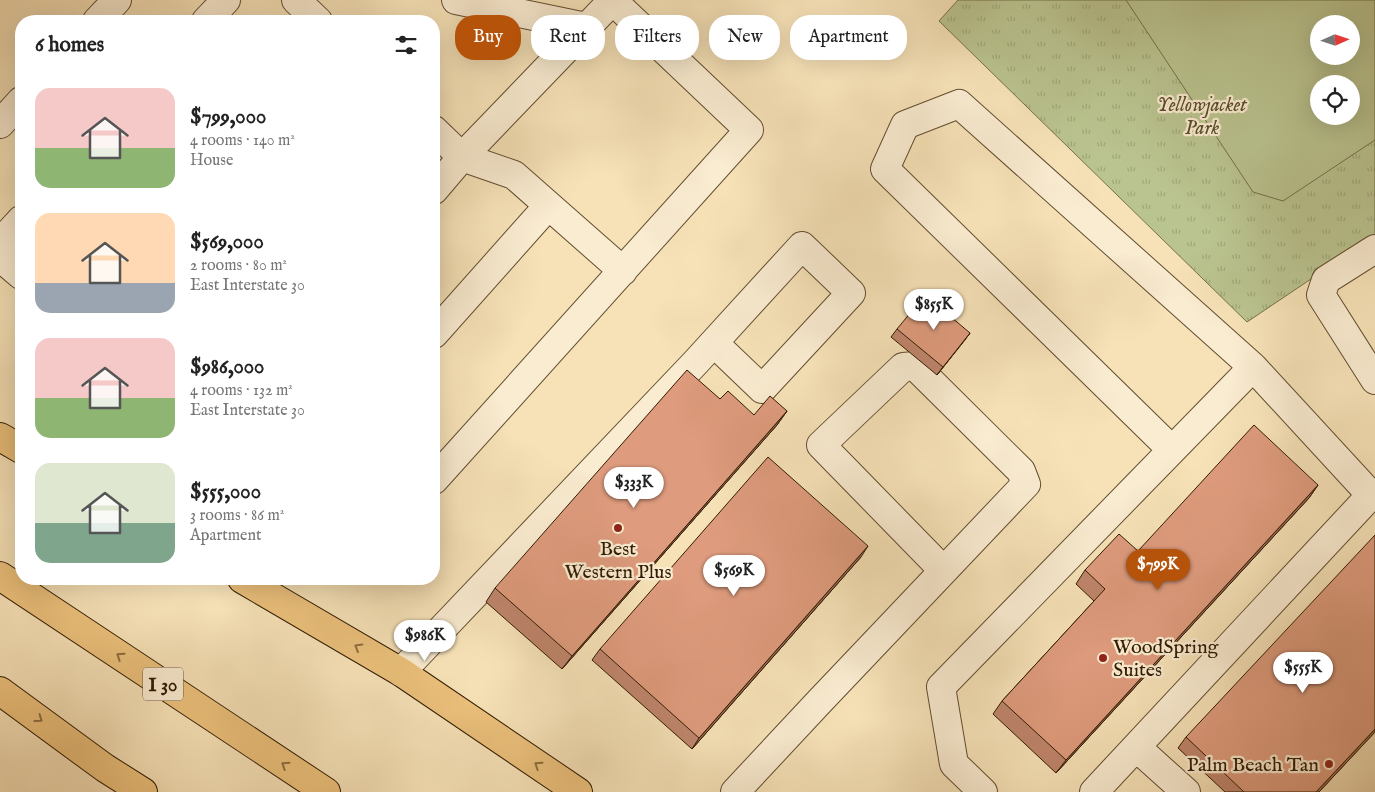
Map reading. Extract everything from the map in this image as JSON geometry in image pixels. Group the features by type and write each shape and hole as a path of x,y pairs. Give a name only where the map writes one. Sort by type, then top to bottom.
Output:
{"main road":[{"path":"0,437 15,446"},
{"name":"I 30","path":"0,576 326,792"},
{"path":"252,585 401,672 578,792"},
{"path":"0,690 106,768 143,792"}],"lane":[{"path":"212,15 226,0"},
{"path":"296,0 312,15"},
{"path":"456,0 531,16"},
{"path":"440,473 749,130 613,0 598,15"},
{"path":"440,183 462,157 555,60"},
{"path":"1094,792 1373,492 1253,367 960,104 905,125 885,169 1172,450"},
{"path":"0,124 15,108"},
{"path":"440,136 462,157 514,176 623,271"},
{"path":"440,327 548,206"},
{"path":"15,226 9,233 8,264 15,270"},
{"path":"401,672 714,343 802,246 851,293 762,389 714,343"},
{"path":"1375,249 1326,280 1321,296 1375,380"},
{"path":"736,792 1026,484 1021,471 915,366 903,367 821,445 943,570"},
{"path":"983,792 954,764 942,687 1253,367"},
{"path":"1136,747 1186,792"}],"green space":[{"name":"Yellowjacket Park","path":"958,0 1375,0 1375,236 1247,322 939,21"},
{"path":"1126,0 1375,0 1375,140 1283,201 1253,192"}],"building":[{"path":"925,295 970,333 943,367 897,329"},
{"name":"Best Western Plus","path":"687,370 720,399 728,391 754,415 770,396 787,411 572,656 495,588"},
{"name":"WoodSpring Suites","path":"1254,425 1318,485 1066,760 1002,701 1105,589 1085,570 1119,534 1138,551"},
{"path":"768,457 868,546 699,738 600,649"},
{"path":"1375,535 1375,729 1316,792 1244,792 1186,737"}],"place":[{"name":"Best Western Plus","path":"618,528"},
{"name":"WoodSpring Suites","path":"1103,658"},
{"name":"Palm Beach Tan","path":"1329,764"}]}
